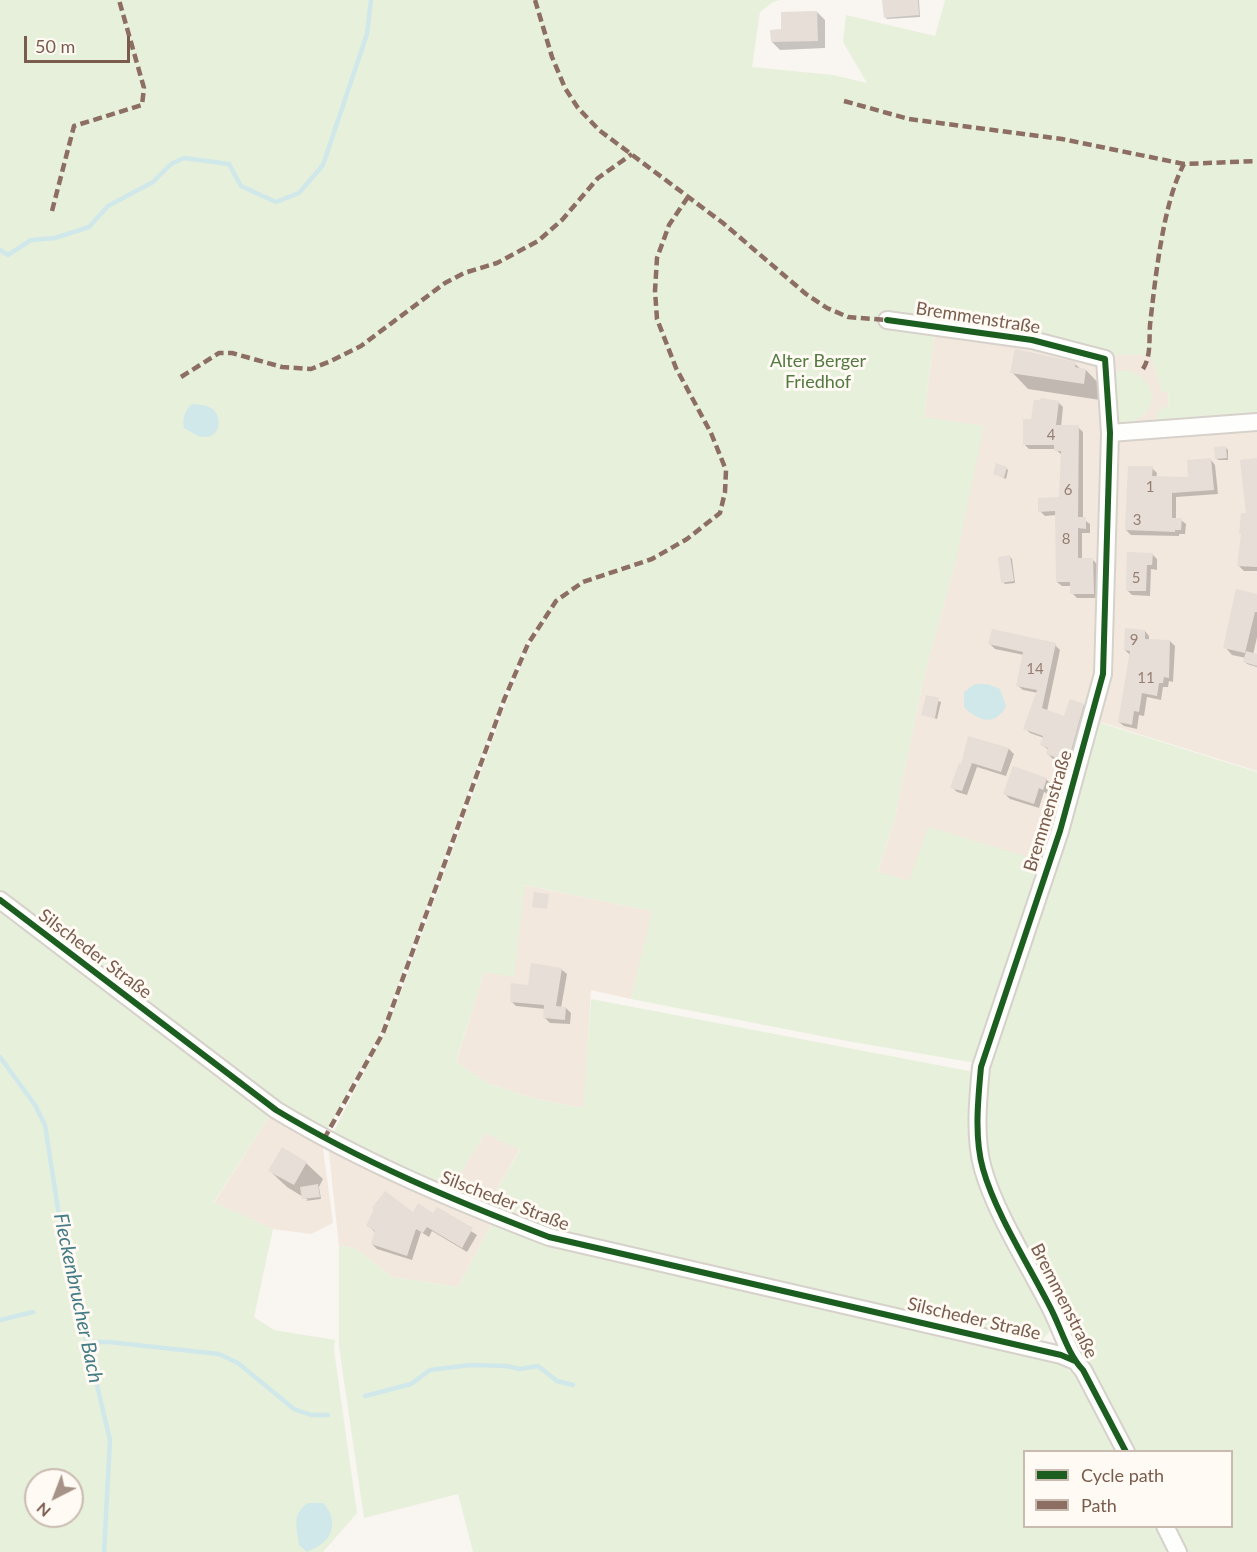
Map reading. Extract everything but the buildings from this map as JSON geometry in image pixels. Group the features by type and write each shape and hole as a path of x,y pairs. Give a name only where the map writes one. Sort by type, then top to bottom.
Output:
{"street":[{"name":"Bremmenstraße","path":"886,320 1032,340 1105,359 1110,433 1103,674 1060,831 981,1068 977,1105 983,1169 999,1209 1053,1312 1075,1361 1083,1370 1125,1450"},
{"path":"1110,433 1257,422"},
{"name":"Silscheder Straße","path":"0,900 276,1110 324,1139 481,1211 560,1240 1061,1355 1075,1361"},
{"path":"1166,1528 1178,1552"}],"shaded area":[{"path":"935,327 1105,354 1151,354 1162,392 1168,392 1169,408 1160,408 1257,415 1257,771 1091,719 1045,862 909,882 878,873 895,817 925,672 956,560 924,417"},
{"path":"524,885 653,911 631,999 591,990 584,1108 535,1099 489,1084 456,1063 484,972 514,976"},
{"path":"272,1112 322,1141 333,1223 311,1234 273,1229 214,1203"},
{"path":"485,1133 520,1149 487,1207 451,1189"},
{"path":"328,1144 494,1220 458,1287 392,1277 355,1248 339,1246"}],"green space":[{"name":"Alter Berger Friedhof","path":"0,0 780,0 773,2 760,12 752,67 833,75 867,83 843,42 846,15 935,36 945,0 1257,0 1257,415 1154,424 1160,408 1169,407 1168,392 1162,392 1151,355 1105,355 935,327 924,417 984,426 956,560 925,672 895,817 878,872 909,881 928,827 1045,862 976,1063 847,1041 631,999 652,911 525,885 514,977 484,972 456,1062 489,1084 535,1099 583,1108 591,999 974,1072 972,1125 1047,1311 1050,1331 1040,1342 556,1232 487,1207 520,1150 485,1133 451,1189 332,1135 384,1033 402,989 506,703 530,644 542,624 540,623 527,643 502,700 381,1032 326,1132 283,1105 201,1046 0,890"},
{"path":"1124,370 1144,379 1152,398 1146,412 1130,423 1116,421 1112,377 1118,371"},
{"path":"1098,722 1257,772 1257,1552 1185,1552 1173,1528 1233,1528 1233,1450 1131,1450 1019,1238 992,1178 985,1151 983,1120 986,1071"},
{"path":"0,905 272,1112 214,1202 273,1229 254,1317 274,1330 335,1340 334,1350 357,1513 323,1552 0,1552"},
{"path":"494,1220 1019,1350 1062,1365 1080,1378 1119,1450 1023,1450 1023,1528 1161,1528 1173,1552 473,1552 458,1494 364,1518 339,1347 339,1246 355,1248 392,1277 458,1287"}],"water":[{"path":"192,404 204,405 215,411 219,424 218,429 211,436 200,436 184,428 185,415"},
{"path":"975,684 987,684 1000,689 1006,706 997,717 986,720 975,716 964,707 964,692"},
{"path":"308,1503 323,1503 327,1507 332,1528 328,1538 307,1552 299,1545 296,1521 299,1512"}],"waterway":[{"name":"Fleckenbrucher Bach","path":"0,250 8,255 31,240 55,238 89,227 108,206 153,182 171,164 184,158 229,164 241,186 276,202 299,193 323,165 367,34 371,0"},
{"name":"Fleckenbrucher Bach","path":"0,1057 35,1105 45,1125 63,1241 110,1440 104,1552"},
{"path":"0,1320 33,1312"},
{"path":"87,1344 109,1342 219,1354 238,1363 294,1409 311,1415 328,1415"},
{"path":"365,1396 411,1384 430,1370 470,1365 506,1366 520,1369 538,1366 557,1381 573,1385"}],"marked path":[{"path":"52,211 74,126 142,105 144,88 119,0"},
{"path":"535,0 552,57 565,88 578,108 599,130 723,223 806,294 827,308 848,317 887,320"},
{"path":"844,101 909,119 1062,139 1184,164"},
{"path":"181,377 219,353 232,353 282,367 311,369 331,361 361,346 445,283 464,273 497,263 538,241 562,220 598,178 632,154"},
{"path":"1143,369 1148,354 1154,287 1165,220 1184,164 1257,161"},
{"path":"324,1139 383,1033 504,700 528,644 556,601 583,582 652,559 687,539 720,513 725,492 726,470 711,433 676,368 657,319 655,291 657,258 669,225 688,197"}],"cycle path":[{"path":"887,320 1032,340 1105,359 1110,433 1103,674 1060,831 981,1067 978,1144 983,1169 995,1203 1053,1313 1068,1348 1083,1370 1125,1450"},
{"path":"0,900 276,1110 375,1164 444,1195 549,1237 1061,1355 1075,1361"}]}
